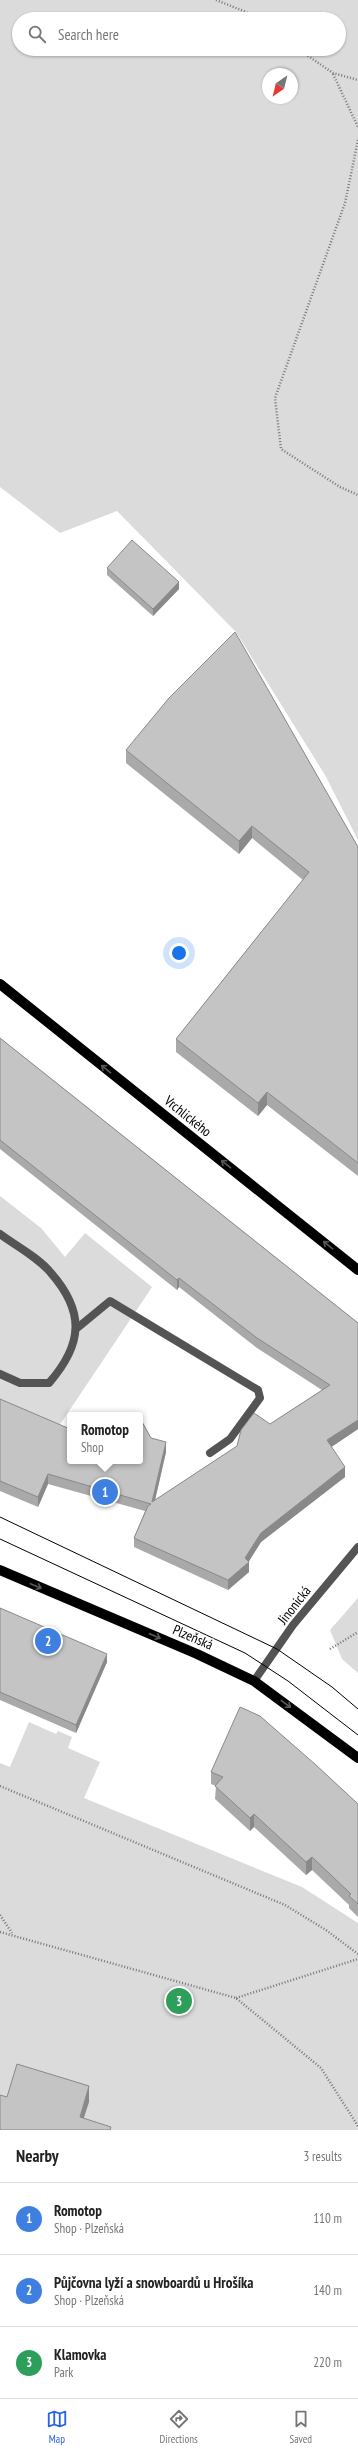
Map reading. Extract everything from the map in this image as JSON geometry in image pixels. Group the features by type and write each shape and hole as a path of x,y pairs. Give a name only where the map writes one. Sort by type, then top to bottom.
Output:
{"main road":[{"name":"Vrchlického","path":"0,984 358,1270"},
{"name":"Plzeňská","path":"0,1570 197,1654 254,1681 358,1758"}],"street":[{"path":"0,1234 50,1272 73,1303 76,1329 66,1363 49,1383 20,1383 0,1374"},
{"path":"76,1329 110,1301 258,1390 260,1398 230,1439 210,1453"},
{"name":"Jinonická","path":"254,1681 293,1626 358,1547"}],"path":[{"path":"216,0 241,12"},
{"path":"308,56 333,73 358,80"},
{"path":"333,73 358,127"},
{"path":"358,140 345,203 275,398 281,449 340,487 358,495"},
{"path":"330,1649 358,1632"},
{"path":"0,1786 285,1905 326,1930 358,1954"},
{"path":"0,1915 12,1934"},
{"path":"0,1932 12,1934 236,1998 321,2068 358,2126"},
{"path":"236,1998 358,1959"}],"shaded area":[{"path":"0,0 358,0 358,840 325,775 236,632 117,511 60,533 0,487"},
{"path":"0,1196 41,1228 65,1257 85,1233 152,1287 55,1432 0,1408"},
{"path":"358,1598 358,1673 342,1659 330,1630"},
{"path":"29,1722 56,1734 58,1731 72,1737 68,1748 100,1762 84,1798 302,1887 358,1923 358,2130 80,2130 0,2111 0,1763 10,1767"}],"building":[{"path":"132,540 179,582 153,609 107,568"},
{"path":"235,632 358,847 358,1163 267,1092 258,1103 176,1039 309,872 252,826 239,841 126,750 169,698"},
{"path":"0,1038 358,1323 358,1420 327,1440 345,1467 261,1533 245,1558 249,1562 228,1580 134,1538 148,1506 151,1504 48,1474 38,1497 0,1481 0,1399 67,1428 67,1464 143,1464 143,1424 151,1438 166,1442 152,1502 237,1446 241,1430 254,1413 270,1424 330,1385 257,1338 179,1278 177,1280 0,1140"},
{"path":"0,1608 107,1654 76,1725 0,1692"},
{"path":"240,1707 260,1716 358,1804 358,1904 349,1896 351,1894 312,1857 306,1862 254,1814 250,1818 215,1786 223,1777 211,1772"},
{"path":"17,2064 89,2086 80,2117 111,2127 110,2130 0,2130 0,2095 7,2097"}],"tram line":[{"path":"0,1517 277,1649 332,1687 358,1709"},
{"path":"0,1539 245,1653 288,1681 358,1735"}],"place":[{"name":"Romotop","path":"105,1492"},
{"name":"Půjčovna lyží a snowboardů u Hrošíka","path":"48,1641"},
{"name":"Klamovka","path":"179,2001"}]}
